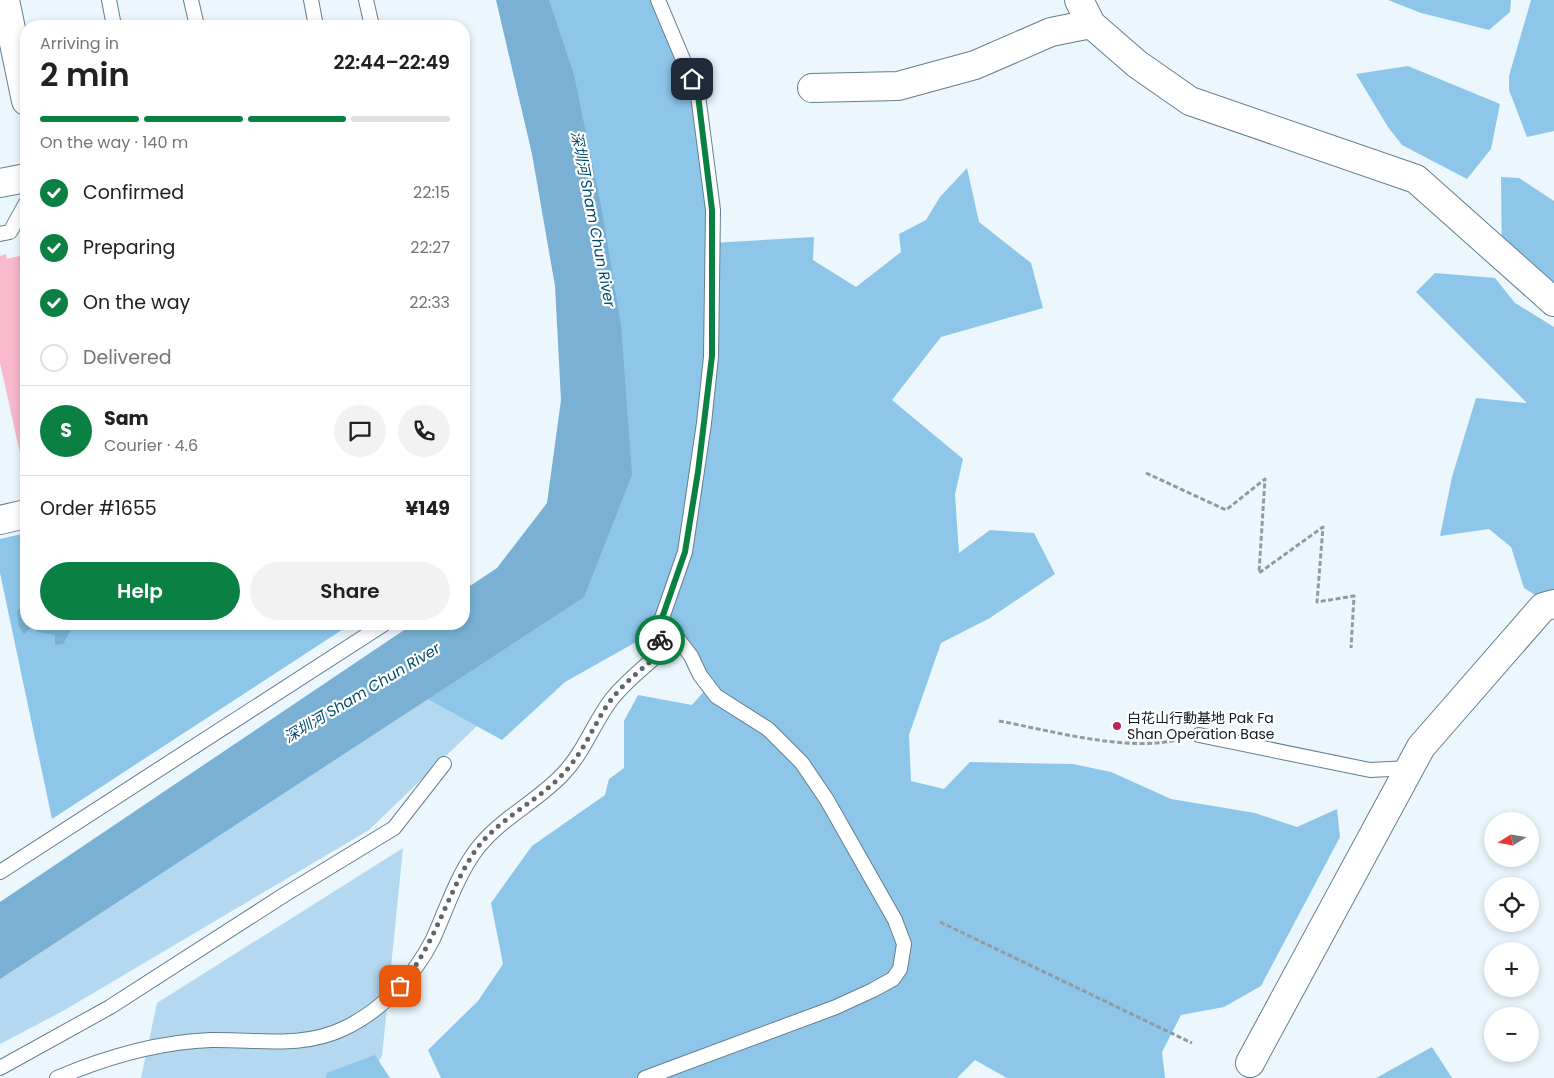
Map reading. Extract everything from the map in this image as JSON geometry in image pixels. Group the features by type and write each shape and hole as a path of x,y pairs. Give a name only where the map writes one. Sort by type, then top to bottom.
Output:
{"street":[{"path":"5,0 20,72"},
{"path":"1079,0 1091,24 1137,64 1190,101 1416,180 1554,302"},
{"path":"812,88 898,86 975,65 1051,32 1091,24"},
{"path":"0,183 20,179"},
{"path":"0,520 20,515"},
{"path":"1250,1063 1421,747 1543,607 1554,604"}],"lane":[{"path":"109,0 113,20"},
{"path":"191,0 196,20"},
{"path":"311,0 315,20"},
{"path":"366,0 371,20"},
{"path":"57,1078 105,1059 165,1046 209,1040 290,1042 321,1037 362,1019 377,1008 404,982 421,959 474,852 488,836 543,794 566,771 587,743 611,700 621,688 660,653 662,618 685,552 698,472 712,356 712,210 698,95 658,0"},
{"path":"0,234 10,232 20,214"},
{"path":"645,1078 836,1007 873,990 893,979 900,969 904,944 895,920 832,809 802,763 768,729 716,696 700,675 691,656 662,618"},
{"path":"0,872 375,630"},
{"path":"1199,735 1370,770 1410,768"},
{"path":"0,1068 110,1007 284,895 394,828 444,764"}],"path":[{"path":"1146,473 1226,510 1265,479 1259,573 1323,527 1317,602 1354,596 1351,648"},
{"path":"999,721 1131,744 1163,744 1199,735"},
{"path":"940,922 1192,1043"}],"shaded area":[{"path":"527,0 654,0 698,95 712,243 814,237 813,260 856,287 901,252 899,234 926,220 940,197 967,168 979,222 1031,263 1043,308 941,337 892,400 963,459 955,494 959,553 990,530 1034,533 1055,574 990,618 941,643 909,735 911,781 944,789 970,762 1073,764 1111,772 1171,799 1255,813 1297,827 1337,809 1340,837 1261,986 1224,1007 1181,1015 1162,1052 1165,1078 1007,1078 975,1060 957,1078 441,1078 428,1050 478,1001 503,964 491,903 532,846 605,795 609,779 624,768 624,721 638,695 692,705 714,680 663,617 661,628 565,682 502,740 402,685 540,602 606,450","holes":["688,501 687,543 672,576"]},
{"path":"1388,0 1511,0 1510,12 1489,30 1421,13"},
{"path":"1531,0 1554,0 1554,131 1527,137 1509,90 1509,76"},
{"path":"1408,66 1500,104 1491,149 1467,179 1402,145 1388,127 1356,74"},
{"path":"1501,177 1519,178 1554,201 1554,311 1502,266"},
{"path":"1435,273 1495,278 1515,303 1554,327 1554,607 1524,588 1511,547 1489,529 1440,536 1452,477 1476,398 1527,403 1416,292"},
{"path":"20,534 20,630 342,630 52,819 0,573 0,539"},
{"path":"402,685 477,726 369,830 63,1011 0,1044 0,943"},
{"path":"403,848 382,1056 368,1078 141,1078 157,1003"},
{"path":"1432,1047 1452,1078 1376,1078"},
{"path":"375,1055 390,1078 326,1078 327,1073"}],"water":[{"name":"深圳河 Sham Chun River","path":"496,0 549,0 574,75 602,211 621,325 632,475 584,597 0,979 0,902 404,630 470,630 470,586 497,568 547,503 561,400 555,286 532,154"},
{"path":"20,608 20,628 19,627 17,612"},
{"path":"36,630 71,630 63,644 55,645 55,635 37,632"}],"building":[{"path":"6,254 7,259 20,256 20,453 0,363 0,256"}],"way so far":[{"path":"400,986 427,949 447,903 474,852 488,836 543,794 566,771 587,743 611,700 621,688 660,653 660,640"}],"place":[{"name":"白花山行動基地 Pak Fa Shan Operation Base","path":"1117,726"}],"route":[{"path":"660,640 662,618 685,552 698,472 712,356 712,210 698,95 692,79"}]}
